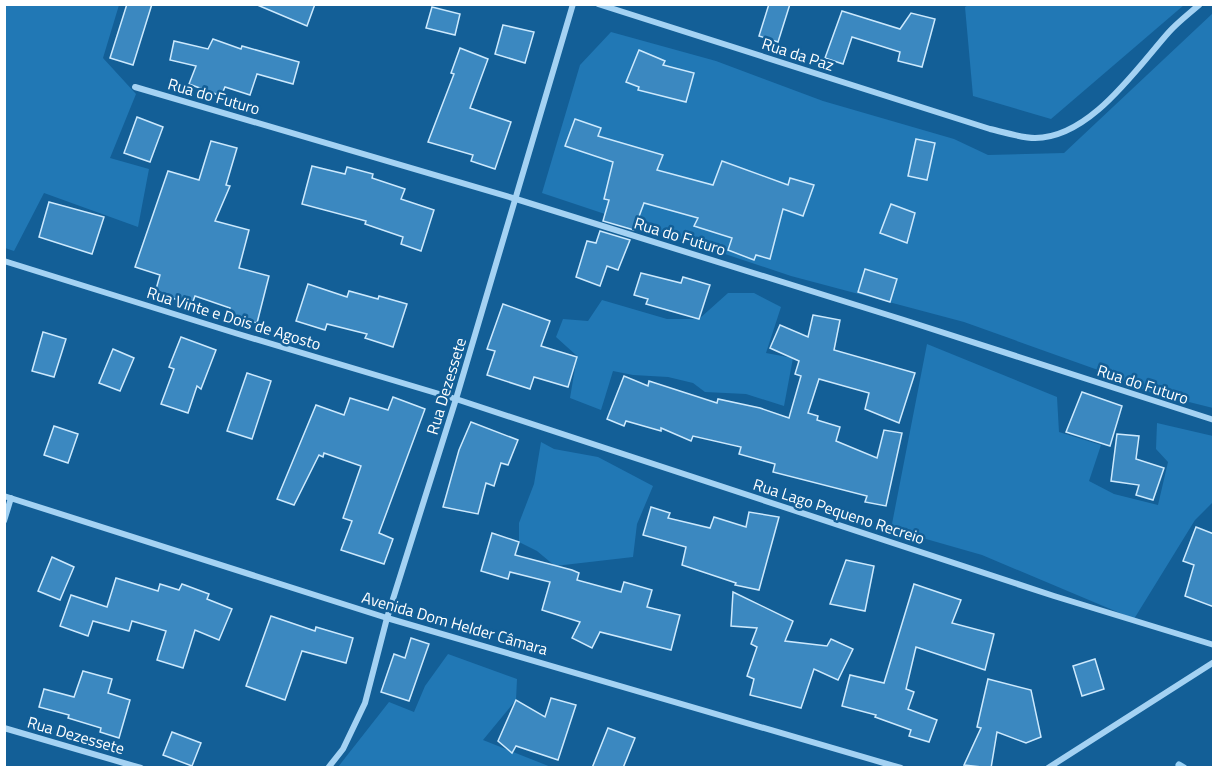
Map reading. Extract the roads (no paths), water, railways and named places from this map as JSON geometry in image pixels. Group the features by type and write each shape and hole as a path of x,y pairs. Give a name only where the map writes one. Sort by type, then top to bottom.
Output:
{"street":[{"name":"Rua Dezessete","path":"328,768 343,749 365,703 387,618 456,399 573,4"},
{"name":"Rua da Paz","path":"598,4 990,129 1035,138 1059,134 1086,120 1124,84 1171,29 1200,4"},
{"name":"Rua do Futuro","path":"135,87 516,199 1214,420"},
{"name":"Rua Vinte e Dois de Agosto","path":"4,261 456,399"},
{"name":"Rua Lago Pequeno Recreio","path":"456,399 1054,596 1214,645"},
{"name":"Avenida Dom Helder Câmara","path":"8,497 387,618 901,768"},
{"path":"4,521 8,497"},
{"path":"1048,768 1214,662"},
{"name":"Rua Dezessete","path":"4,728 141,768"}],"waterway":[{"path":"1179,765 1184,768"}]}
